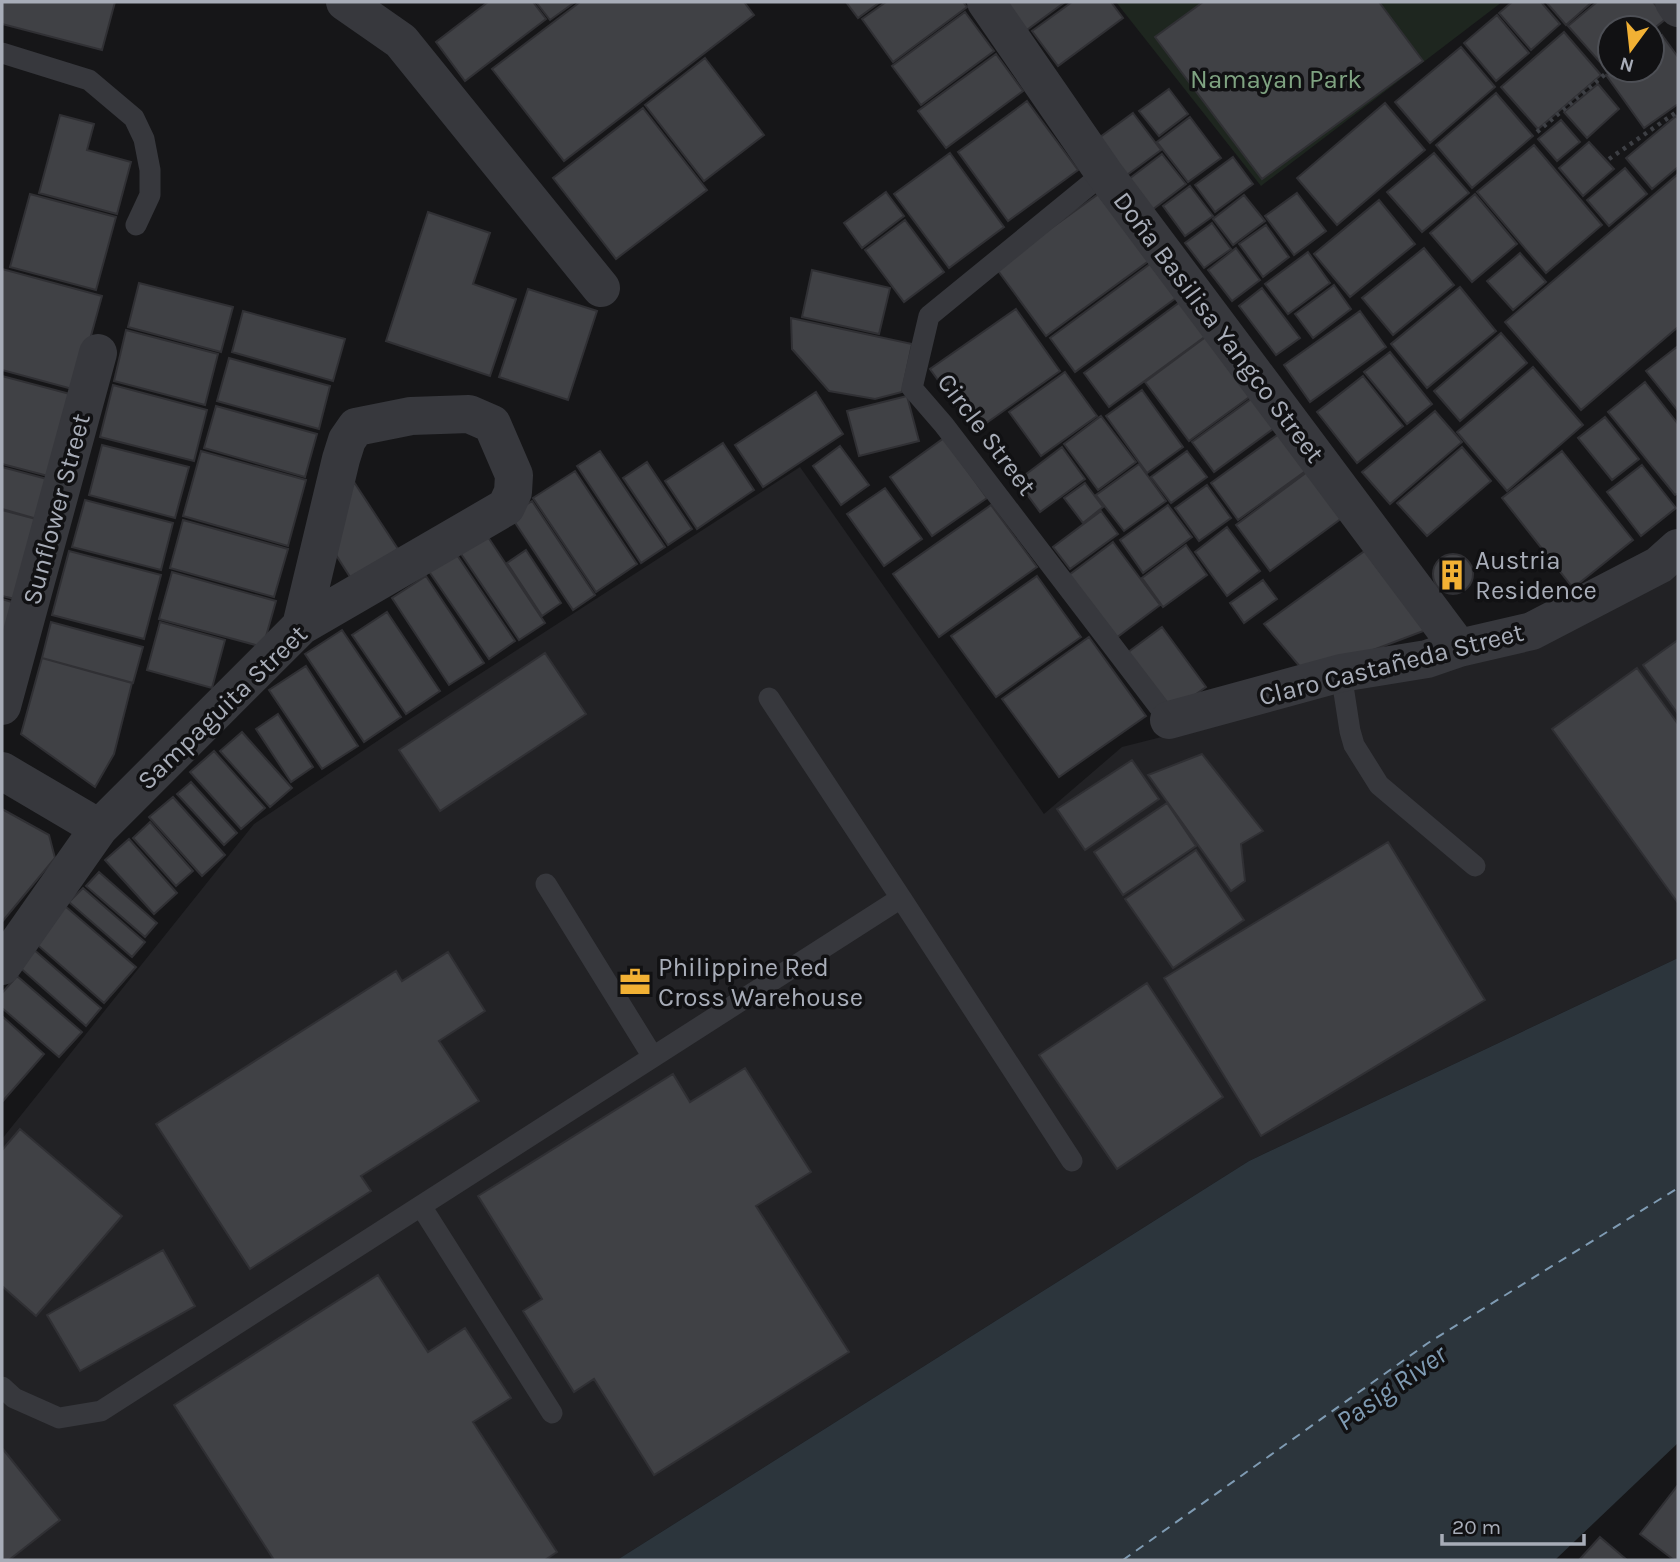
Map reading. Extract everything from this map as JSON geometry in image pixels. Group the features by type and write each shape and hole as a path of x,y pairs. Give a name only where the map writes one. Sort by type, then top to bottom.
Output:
{"street":[{"path":"345,2 401,41 601,288"},
{"name":"Doña Basilisa Yangco Street","path":"986,2 1104,173 1459,648"},
{"path":"1674,2 1678,8"},
{"name":"Sunflower Street","path":"2,706 98,353"},
{"name":"Sampaguita Street","path":"2,966 99,828 301,626 506,507 513,492 514,475 492,424 469,414 411,416 356,427 341,460 301,626"},
{"name":"Claro Castañeda Street","path":"1169,720 1341,673 1427,659 1459,648 1532,631 1659,565 1678,548"},
{"path":"2,771 99,828"}],"lane":[{"path":"2,53 89,80 134,118 145,139 150,170 150,195 136,225"},
{"name":"Circle Street","path":"1104,173 929,316 912,388 953,436 1169,720"},
{"path":"1341,673 1354,745 1379,785 1475,866"},
{"path":"769,698 1072,1161"},
{"path":"546,884 653,1057"},
{"path":"2,1387 14,1398 59,1418 101,1411 901,898"},
{"path":"421,1206 552,1413"}],"path":[{"path":"1537,132 1596,82"},
{"path":"1609,159 1678,111"}],"shaded area":[{"name":"Philippine Red Cross Warehouse","path":"800,467 1044,814 1122,747 1521,646 1678,539 1678,958 1249,1161 617,1560 2,1560 2,1139 254,824 410,719"}],"green space":[{"name":"Namayan Park","path":"1116,2 1502,2 1261,186"}],"water":[{"name":"Pasig River","path":"1678,958 1678,1443 1555,1560 617,1560 1249,1161"}],"building":[{"path":"2,2 115,2 102,50 2,24"},
{"path":"488,2 533,2 546,19 465,81 436,42"},
{"path":"536,2 575,2 550,20"},
{"path":"580,2 744,2 754,15 564,161 492,69"},
{"path":"846,2 880,2 858,18"},
{"path":"886,2 963,2 967,7 893,62 862,19"},
{"path":"1002,2 1065,2 1024,32"},
{"path":"1072,2 1111,2 1123,18 1058,66 1032,31"},
{"name":"Namayan Park","path":"1203,2 1379,2 1423,61 1262,179 1155,37"},
{"path":"1512,2 1541,2 1560,24 1531,50 1499,13"},
{"path":"1546,2 1592,2 1566,25"},
{"path":"1597,2 1653,2 1664,14 1596,14 1596,58 1568,26"},
{"path":"965,12 994,51 921,105 892,66"},
{"path":"1497,15 1529,53 1496,81 1464,43"},
{"path":"1564,32 1596,69 1596,79 1538,129 1501,87"},
{"path":"1666,40 1678,57 1678,104 1644,128 1612,84 1666,84"},
{"path":"1461,47 1495,87 1430,143 1395,102"},
{"path":"996,54 1023,91 946,148 918,111"},
{"path":"705,58 764,135 704,181 645,105"},
{"path":"1598,84 1619,109 1587,138 1564,112"},
{"path":"1169,89 1188,114 1159,136 1139,111"},
{"path":"1496,93 1533,136 1472,188 1436,145"},
{"path":"1027,101 1078,170 1008,221 958,152"},
{"path":"1385,103 1425,150 1337,225 1297,178"},
{"path":"643,108 707,190 616,259 553,178"},
{"path":"1133,113 1161,150 1120,180 1092,143"},
{"path":"60,115 94,124 87,150 131,162 117,214 39,193"},
{"path":"1676,116 1678,167 1652,189 1626,158"},
{"path":"1190,117 1221,158 1188,182 1157,142"},
{"path":"1561,120 1580,142 1557,161 1538,139"},
{"path":"1589,142 1614,169 1583,196 1559,168"},
{"path":"1534,145 1602,225 1546,273 1477,192"},
{"path":"950,153 1004,227 949,268 894,194"},
{"path":"1434,153 1469,193 1422,232 1387,192"},
{"path":"1162,154 1186,184 1148,213 1125,182"},
{"path":"1233,157 1253,184 1215,212 1195,185"},
{"path":"1625,168 1647,194 1609,226 1587,200"},
{"path":"1678,174 1678,327 1581,410 1505,322"},
{"path":"1190,186 1213,216 1185,236 1163,206"},
{"path":"1104,190 1154,257 1046,336 996,268"},
{"path":"886,192 904,216 862,248 844,223"},
{"path":"1297,193 1326,231 1294,255 1265,216"},
{"path":"30,194 116,217 96,290 10,267"},
{"path":"1475,194 1517,244 1472,282 1430,233"},
{"path":"1244,195 1265,221 1233,245 1213,219"},
{"path":"1379,200 1415,244 1350,297 1314,254"},
{"path":"428,212 490,233 473,284 516,299 490,376 386,341"},
{"path":"905,220 944,272 904,302 865,250"},
{"path":"1212,223 1231,249 1204,268 1185,243"},
{"path":"1266,225 1289,257 1263,277 1239,244"},
{"path":"1236,248 1260,280 1232,301 1208,270"},
{"path":"1424,248 1454,285 1393,335 1362,298"},
{"path":"1308,252 1330,283 1288,314 1265,284"},
{"path":"1520,253 1546,282 1513,310 1487,281"},
{"path":"1154,261 1180,295 1075,372 1050,338"},
{"path":"2,269 102,296 76,390 2,370"},
{"path":"812,270 890,288 879,334 802,317"},
{"path":"139,283 233,307 221,352 128,327"},
{"path":"1334,285 1351,309 1313,338 1295,314"},
{"path":"1460,287 1496,331 1427,388 1391,344"},
{"path":"1262,288 1300,338 1276,355 1239,306"},
{"path":"528,289 597,311 568,400 499,377"},
{"path":"1184,299 1210,333 1109,407 1084,373"},
{"path":"1016,309 1060,371 975,431 930,369"},
{"path":"243,311 345,339 333,381 232,352"},
{"path":"1360,311 1386,347 1310,402 1284,365"},
{"path":"791,318 912,344 902,392 875,399 829,391 792,349"},
{"path":"126,330 218,354 205,405 114,381"},
{"path":"1215,330 1259,390 1189,441 1145,382"},
{"path":"1501,333 1527,363 1460,421 1434,391"},
{"path":"1678,346 1678,411 1646,371"},
{"path":"1390,352 1432,404 1407,424 1364,372"},
{"path":"229,358 330,386 319,429 217,401"},
{"path":"1533,367 1583,425 1507,491 1457,432"},
{"path":"1065,372 1097,416 1041,456 1009,412"},
{"path":"2,376 70,394 48,476 2,464"},
{"path":"1363,376 1403,426 1357,463 1317,412"},
{"path":"1645,382 1678,424 1678,493 1675,495 1608,412"},
{"path":"113,385 207,410 194,461 100,437"},
{"path":"1142,390 1183,447 1147,473 1106,416"},
{"path":"816,392 843,434 763,487 735,445"},
{"path":"1258,394 1280,424 1214,472 1192,442"},
{"path":"907,396 919,441 859,456 847,411"},
{"path":"216,406 317,434 305,477 204,448"},
{"path":"1435,411 1462,442 1390,504 1362,472"},
{"path":"1101,416 1136,462 1098,490 1064,444"},
{"path":"1605,417 1639,459 1612,480 1578,438"},
{"path":"1287,428 1314,465 1238,520 1211,483"},
{"path":"944,438 987,498 932,536 890,477"},
{"path":"723,443 754,490 697,529 665,481"},
{"path":"102,445 189,467 175,518 89,495"},
{"path":"840,446 869,485 841,505 813,466"},
{"path":"1062,447 1085,479 1040,512 1017,481"},
{"path":"1462,447 1491,481 1427,536 1397,503"},
{"path":"201,451 306,480 288,546 183,516"},
{"path":"600,451 665,547 641,563 577,466"},
{"path":"1187,451 1207,477 1171,503 1151,477"},
{"path":"1562,451 1633,540 1573,588 1502,498"},
{"path":"647,462 692,529 668,545 623,478"},
{"path":"1139,464 1166,501 1124,531 1096,495"},
{"path":"1642,465 1676,508 1641,536 1607,492"},
{"path":"2,467 47,479 37,519 2,509"},
{"path":"575,471 637,564 596,592 533,498"},
{"path":"1307,472 1342,518 1270,571 1236,525"},
{"path":"354,482 398,549 352,580 331,547"},
{"path":"1085,483 1103,507 1083,523 1064,498"},
{"path":"1207,485 1231,518 1199,541 1175,508"},
{"path":"885,488 922,539 884,566 847,514"},
{"path":"85,500 173,523 161,570 72,547"},
{"path":"532,501 595,595 573,610 510,515"},
{"path":"991,505 1037,567 939,637 893,574"},
{"path":"1168,505 1192,537 1143,573 1120,540"},
{"path":"2,510 36,519 15,599 2,596"},
{"path":"1101,511 1118,534 1070,569 1053,547"},
{"path":"183,520 288,549 274,597 170,568"},
{"path":"1227,527 1260,571 1227,596 1195,552"},
{"path":"484,531 545,623 519,640 457,548"},
{"path":"1113,542 1160,605 1116,638 1069,575"},
{"path":"1186,545 1207,575 1163,607 1142,578"},
{"path":"526,550 561,603 542,616 507,563"},
{"path":"1366,550 1426,630 1307,675 1264,624"},
{"path":"69,551 161,575 144,639 52,615"},
{"path":"455,552 515,641 489,659 428,570"},
{"name":"Austria Residence","path":"1453,554 1461,555 1467,560 1472,566 1472,582 1467,588 1461,593 1453,594 1445,593 1439,588 1434,582 1433,574 1434,566 1439,560 1445,555"},
{"path":"172,572 276,601 263,647 159,619"},
{"path":"426,576 484,663 449,685 392,598"},
{"path":"1037,576 1081,637 996,697 951,636"},
{"path":"1263,580 1277,599 1244,623 1230,603"},
{"path":"2,599 15,603 2,643"},
{"path":"387,612 440,691 406,714 352,635"},
{"path":"51,622 143,647 133,683 42,658"},
{"path":"160,622 225,640 212,688 147,670"},
{"path":"1162,627 1206,687 1171,712 1127,653"},
{"path":"342,630 401,717 364,742 305,654"},
{"path":"1089,637 1146,716 1059,777 1002,699"},
{"path":"1678,640 1678,714 1643,665"},
{"path":"545,653 586,714 440,811 399,750"},
{"path":"42,658 132,683 114,754 95,787 21,734"},
{"path":"306,666 358,746 322,769 269,690"},
{"path":"1637,668 1678,724 1678,903 1552,729"},
{"path":"278,714 313,767 291,782 256,729"},
{"path":"242,732 292,788 270,807 220,751"},
{"path":"214,751 265,808 241,829 190,772"},
{"path":"1202,754 1263,831 1241,844 1245,881 1231,891 1148,775"},
{"path":"1132,760 1159,799 1085,850 1057,809"},
{"path":"191,782 237,833 224,845 177,794"},
{"path":"173,797 225,855 202,876 149,817"},
{"path":"1167,803 1196,846 1123,895 1094,852"},
{"path":"2,809 49,835 55,858 2,922"},
{"path":"150,822 193,871 176,886 133,838"},
{"path":"129,839 177,893 154,914 105,860"},
{"path":"1388,842 1485,1000 1261,1136 1164,978"},
{"path":"1196,850 1244,920 1173,968 1125,899"},
{"path":"99,872 157,923 145,937 86,886"},
{"path":"83,888 145,942 132,957 69,902"},
{"path":"65,906 136,967 104,1003 33,941"},
{"path":"32,948 101,1008 86,1026 17,965"},
{"path":"448,952 485,1011 439,1041 479,1101 361,1176 371,1191 250,1269 156,1124 396,971 402,981"},
{"path":"17,976 82,1032 59,1057 2,1008 2,993"},
{"path":"1147,983 1223,1097 1117,1169 1039,1055"},
{"path":"2,1016 44,1054 2,1102"},
{"path":"745,1068 811,1172 756,1206 849,1352 654,1475 594,1379 574,1392 523,1311 542,1299 478,1196 673,1074 690,1102"},
{"path":"20,1129 122,1216 36,1316 2,1286 2,1150"},
{"path":"163,1250 195,1306 80,1371 47,1315"},
{"path":"378,1275 428,1352 465,1328 511,1398 473,1422 557,1552 545,1560 274,1560 174,1405"},
{"path":"2,1448 60,1520 9,1560 2,1560"},
{"path":"1678,1485 1678,1560 1674,1560 1640,1534"},
{"path":"1600,1537 1627,1560 1579,1560"}],"ferry route":[{"path":"1123,1560 1428,1343 1678,1188"}],"place":[{"name":"Austria Residence","path":"1452,575"},
{"name":"Philippine Red Cross Warehouse","path":"635,982"}]}
